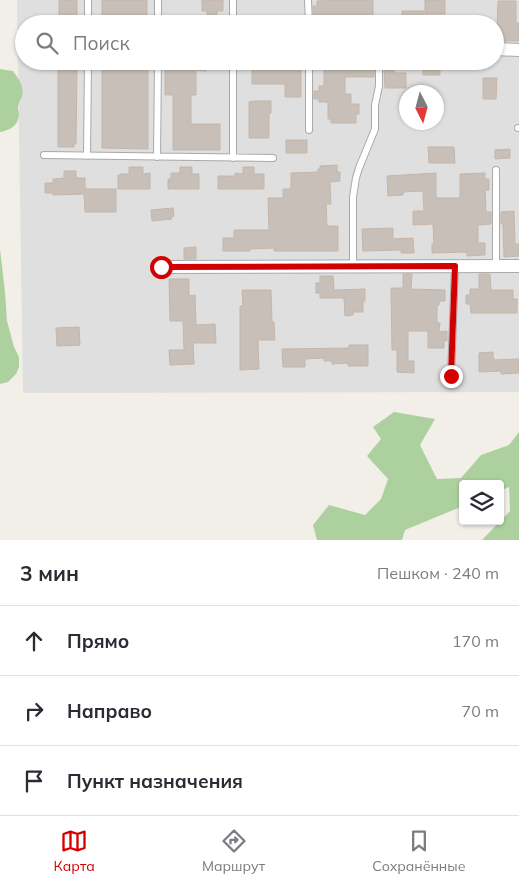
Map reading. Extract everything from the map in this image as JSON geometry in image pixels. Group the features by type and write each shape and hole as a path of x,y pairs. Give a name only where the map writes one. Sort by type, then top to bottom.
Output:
{"street":[{"path":"504,50 519,50"},
{"path":"161,267 519,266"}],"lane":[{"path":"88,0 88,15"},
{"path":"158,0 158,15"},
{"path":"233,0 233,15"},
{"path":"308,0 309,15"},
{"path":"87,156 88,70"},
{"path":"157,156 158,70"},
{"path":"233,70 233,158"},
{"path":"309,70 309,130"},
{"path":"353,267 353,197 356,178 375,129 375,105 379,86 379,70"},
{"path":"44,155 273,158"},
{"path":"496,170 496,266"},
{"path":"451,376 455,266"}],"shaded area":[{"path":"17,0 519,0 519,392 23,393 18,70 504,70 504,15 17,15"}],"green space":[{"path":"0,69 13,71 23,89 23,93 18,106 19,115 17,122 10,129 0,132"},
{"path":"0,249 7,321 14,347 19,357 19,367 16,374 8,382 0,384"},
{"path":"394,412 435,419 420,445 437,479 461,478 481,455 509,445 519,432 519,540 482,540 496,525 504,525 504,517 510,511 509,487 504,489 504,480 459,480 459,508 405,530 402,540 317,540 313,525 329,505 365,515 381,499 388,479 367,456 381,439 373,427"}],"building":[{"path":"59,0 77,0 77,15 59,15"},
{"path":"102,0 147,0 147,15 102,15"},
{"path":"202,0 223,0 223,11 217,11 217,15 207,15 207,11 202,11"},
{"path":"373,0 373,15 314,15 313,6 317,6 317,1"},
{"path":"425,0 445,0 445,14 425,14"},
{"path":"498,1 516,1 516,23 519,23 519,41 504,41 504,15 497,15"},
{"path":"402,11 424,11 424,15 402,15"},
{"path":"58,70 77,70 76,144 74,144 74,147 58,147"},
{"path":"102,70 148,70 148,149 102,148"},
{"path":"165,70 196,70 196,95 191,95 191,124 220,124 220,150 173,150 173,95 165,95"},
{"path":"252,70 301,70 301,97 285,97 285,84 252,84"},
{"path":"324,70 374,70 374,77 345,77 345,94 351,94 351,104 359,104 359,114 356,114 356,123 331,123 331,119 328,119 328,102 319,102 319,99 314,99 314,91 319,91 319,86 324,86"},
{"path":"384,70 394,70 394,73 406,73 406,85 399,85 399,88 385,88"},
{"path":"423,70 440,70 440,75 423,75"},
{"path":"483,78 497,78 496,99 483,99"},
{"path":"271,101 269,138 249,138 249,102"},
{"path":"286,140 307,140 307,153 286,153"},
{"path":"428,147 454,147 455,163 429,163"},
{"path":"510,149 510,158 495,159 495,150"},
{"path":"337,165 337,172 340,172 340,181 330,182 331,204 326,204 327,226 338,226 338,251 274,251 274,248 250,249 250,251 223,251 223,238 234,238 234,230 269,230 268,198 283,198 283,189 291,189 291,173 318,172 320,166"},
{"path":"129,167 143,167 143,174 150,173 150,189 118,189 118,175 129,174"},
{"path":"180,167 192,167 192,174 199,174 199,189 168,189 168,179 171,179 171,173 180,173"},
{"path":"243,167 254,167 254,174 264,174 264,189 218,189 218,176 235,176 235,173 243,174"},
{"path":"64,171 76,171 76,178 85,178 85,189 116,189 116,212 85,212 84,194 53,195 53,193 45,193 45,183 53,183 53,179 64,178"},
{"path":"436,173 436,198 460,198 460,174 485,173 485,179 489,179 489,190 485,190 486,212 491,212 491,224 478,225 478,243 485,243 485,255 467,256 467,252 432,253 432,244 434,244 433,224 413,225 413,211 424,211 423,191 403,192 403,195 388,196 387,176"},
{"path":"173,208 174,216 171,217 172,219 152,221 151,210"},
{"path":"514,211 515,244 519,244 519,256 504,257 501,212"},
{"path":"393,228 393,239 413,238 414,253 401,253 401,250 363,251 362,229"},
{"path":"196,247 196,259 184,259 184,248"},
{"path":"403,274 412,274 411,289 445,290 445,301 439,301 439,305 437,305 437,323 440,323 439,332 447,331 447,341 444,341 444,348 428,348 428,331 408,331 408,361 414,361 414,373 397,372 397,350 392,350 391,288 403,288"},
{"path":"479,274 490,274 491,290 513,290 513,299 517,299 517,313 471,313 470,304 466,304 466,295 470,295 470,289 479,289"},
{"path":"320,276 333,276 334,290 365,289 363,312 353,312 353,315 345,316 344,298 320,298 320,293 316,293 316,283 320,283"},
{"path":"169,279 189,279 189,296 195,295 196,325 215,324 216,343 193,343 194,364 170,365 169,350 184,350 183,321 170,321"},
{"path":"242,290 271,290 272,322 274,322 275,340 258,340 259,369 240,370 240,306 243,306"},
{"path":"79,327 80,345 57,346 56,328"},
{"path":"349,345 368,345 368,366 348,366 348,363 332,364 332,361 324,361 324,358 305,359 305,367 283,367 282,349 349,348"},
{"path":"493,352 494,360 519,359 519,373 501,374 501,371 479,372 479,353"}],"route":[{"path":"161,267 455,266 451,376"}]}
